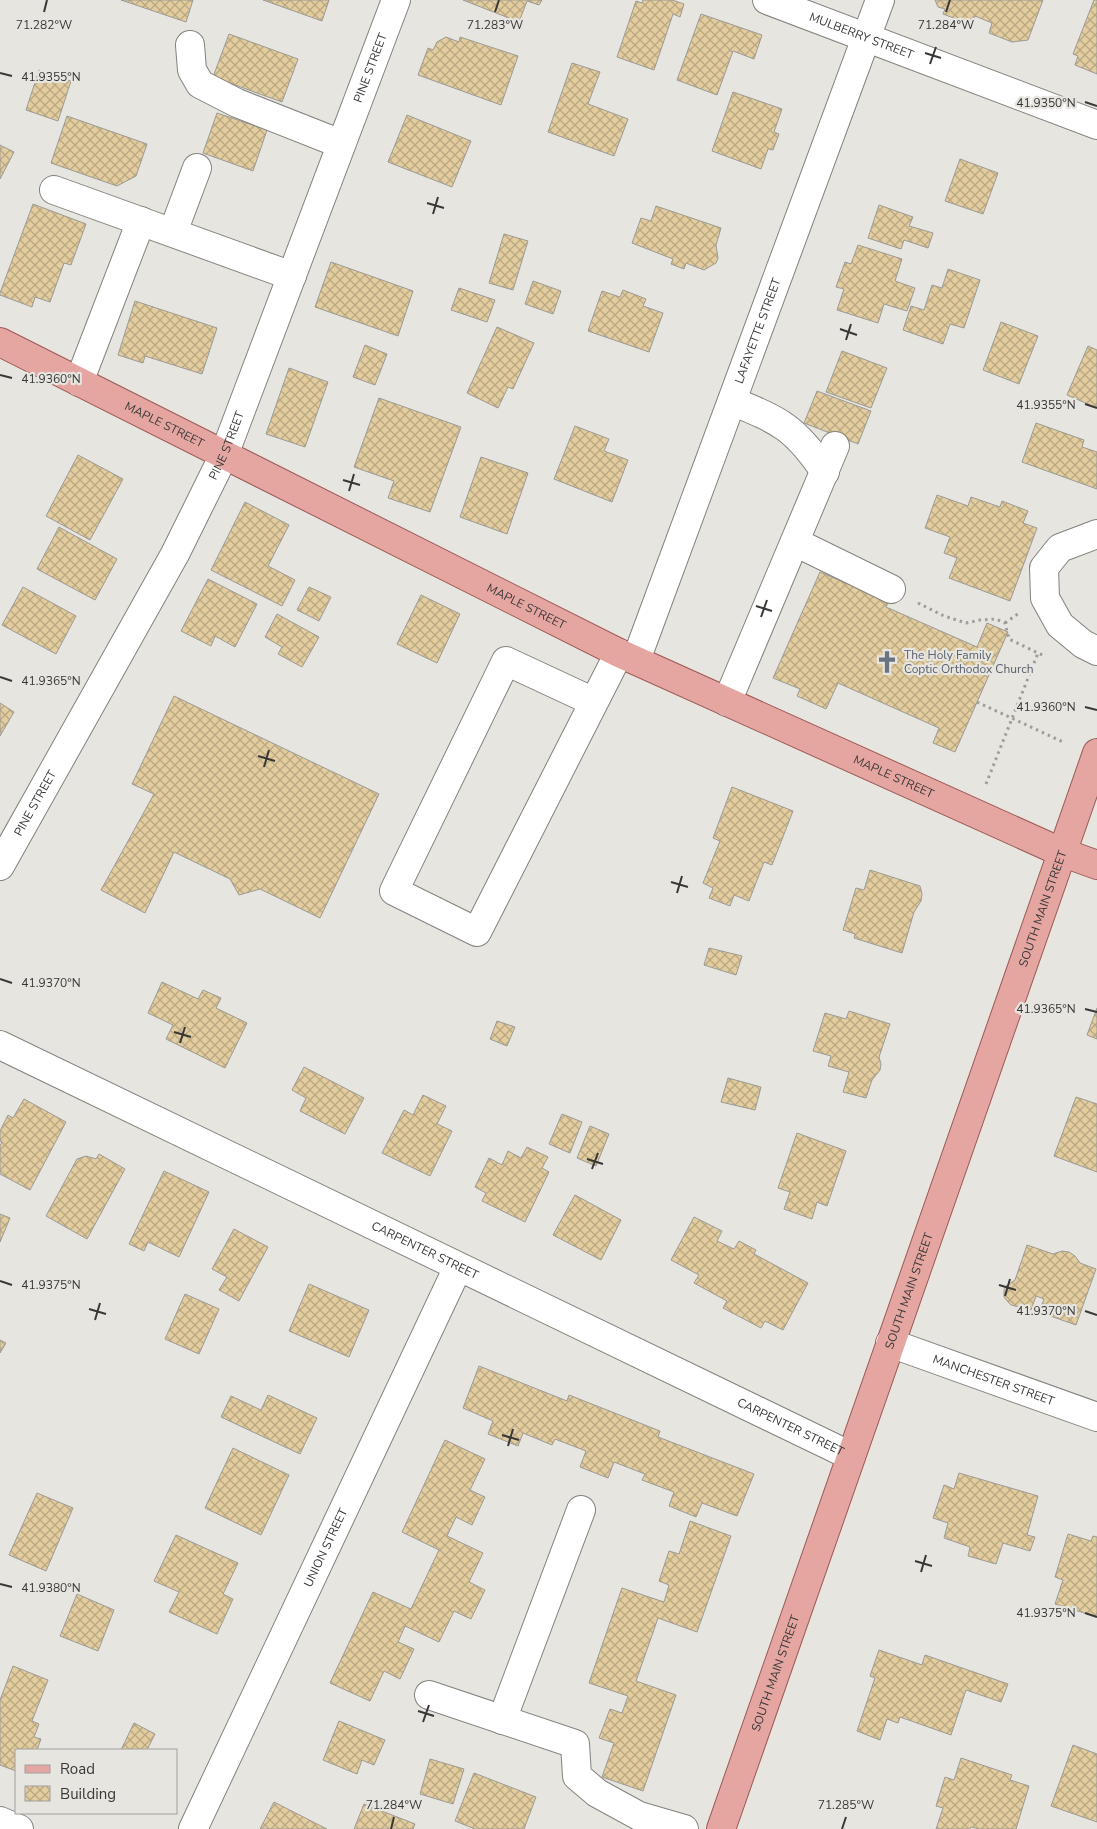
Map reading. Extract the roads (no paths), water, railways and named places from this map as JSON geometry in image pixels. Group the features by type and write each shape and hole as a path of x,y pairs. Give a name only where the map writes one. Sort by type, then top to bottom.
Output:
{"main road":[{"name":"MAPLE STREET","path":"0,342 627,657 1061,852 1097,865"},
{"name":"SOUTH MAIN STREET","path":"721,1829 1061,852 1097,754"}],"street":[{"name":"PINE STREET","path":"0,866 169,567 224,455 396,0"},
{"name":"MULBERRY STREET","path":"767,0 1097,126"},
{"name":"LAFAYETTE STREET","path":"594,702 506,661 394,891 477,932 594,702 627,657 732,402 880,0"},
{"path":"190,45 192,70 200,84 237,103 342,144"},
{"path":"173,232 197,168"},
{"path":"54,190 292,276"},
{"path":"79,382 141,221"},
{"path":"732,402 767,415 791,430 803,442 825,472"},
{"path":"727,702 835,446"},
{"path":"1097,534 1060,548 1044,568 1045,598 1060,624 1084,644 1097,651"},
{"path":"795,542 891,589"},
{"name":"CARPENTER STREET","path":"0,1045 851,1456"},
{"name":"UNION STREET","path":"193,1829 458,1267"},
{"name":"MANCHESTER STREET","path":"890,1343 1097,1417"},
{"path":"502,1720 581,1510"},
{"path":"429,1695 576,1744 577,1776 597,1793 638,1816 684,1829"},
{"path":"0,1822 19,1829"}],"place":[{"name":"The Holy Family Coptic Orthodox Church","path":"887,662"}]}
